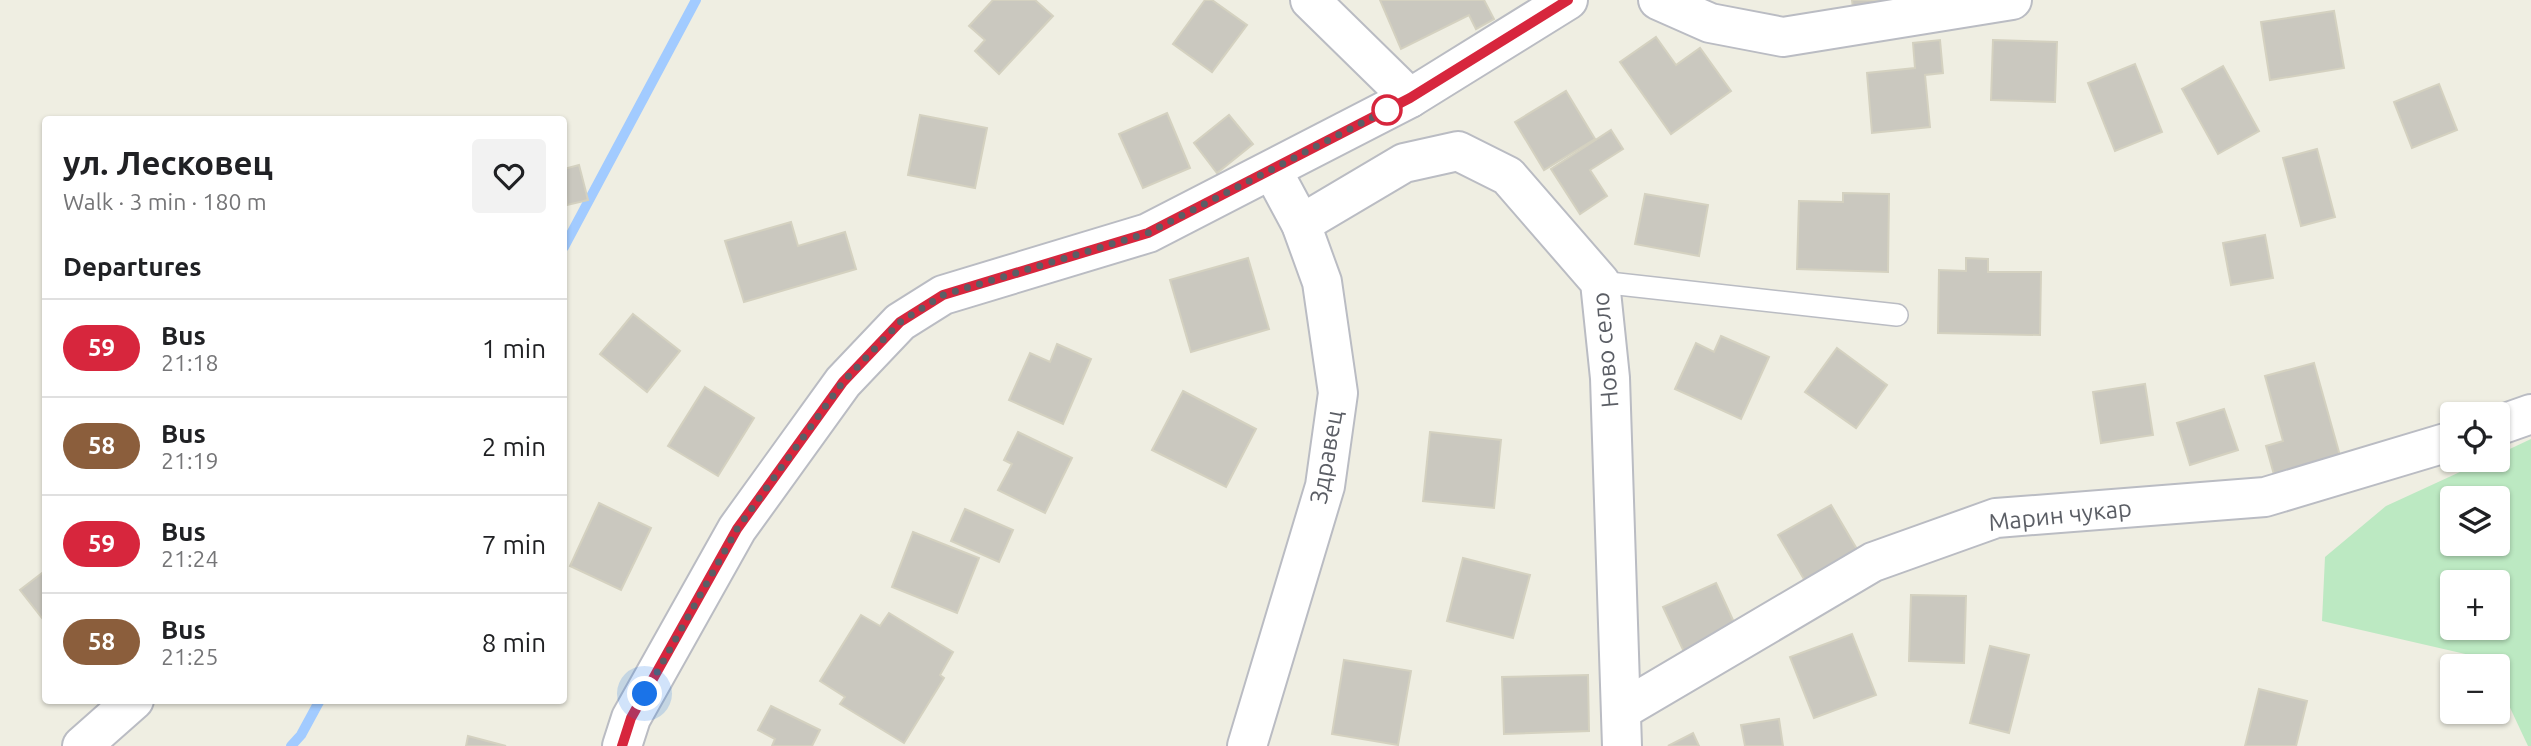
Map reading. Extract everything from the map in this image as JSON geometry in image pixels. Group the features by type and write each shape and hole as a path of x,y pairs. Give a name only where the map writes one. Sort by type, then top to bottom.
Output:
{"street":[{"path":"1310,0 1410,98"},
{"path":"622,746 631,718 737,529 843,382 900,322 943,295 1148,233 1410,98 1569,0"},
{"path":"1658,0 1710,23 1783,37 1989,2"},
{"name":"Ново село","path":"1301,224 1404,163 1458,151 1508,176 1600,282 1611,378 1622,728"},
{"name":"Здравец","path":"1247,746 1325,486 1338,393 1322,282 1301,224 1272,170"},
{"path":"2510,421 2531,414"},
{"name":"Марин чукар","path":"1622,728 1873,562 1996,518 2265,497 2440,445"},
{"path":"82,746 129,704"}],"lane":[{"path":"1600,282 1897,315"}],"green space":[{"path":"2531,439 2531,746 2528,746 2510,708 2510,654 2465,654 2322,621 2325,557 2386,506 2460,472 2510,472 2510,449"}],"building":[{"path":"993,0 1035,0 1053,16 999,74 975,51 985,40 969,26"},
{"path":"1205,0 1212,0 1247,25 1212,72 1173,44"},
{"path":"1380,0 1484,0 1494,19 1476,29 1469,15 1401,49"},
{"path":"1852,0 1929,0 1853,8"},
{"path":"2334,11 2344,68 2270,80 2261,22"},
{"path":"1656,37 1676,65 1700,48 1731,91 1671,134 1620,62"},
{"path":"1940,40 1943,73 1925,75 1930,127 1872,133 1867,73 1915,68 1913,43"},
{"path":"1993,40 2057,42 2055,102 1991,100"},
{"path":"2135,64 2162,132 2115,151 2088,83"},
{"path":"2223,66 2259,131 2218,154 2182,89"},
{"path":"2439,84 2457,130 2412,148 2394,102"},
{"path":"1566,91 1595,139 1544,170 1515,122"},
{"path":"1167,113 1190,168 1143,188 1119,134"},
{"path":"920,115 987,128 975,188 908,175"},
{"path":"1229,115 1253,144 1217,173 1194,143"},
{"path":"1611,130 1623,149 1590,170 1607,196 1580,214 1551,169"},
{"path":"2317,149 2335,217 2301,226 2283,158"},
{"path":"579,165 588,200 567,205 567,168"},
{"path":"1843,193 1889,194 1888,272 1797,269 1799,201 1843,202"},
{"path":"1645,194 1708,205 1699,256 1635,244"},
{"path":"791,222 798,246 845,232 856,269 744,302 725,241"},
{"path":"2265,235 2273,278 2231,285 2223,243"},
{"path":"1248,258 1269,329 1191,352 1170,280"},
{"path":"1966,258 1988,259 1988,272 2041,272 2040,335 1938,333 1939,270 1966,271"},
{"path":"633,314 680,351 647,392 600,354"},
{"path":"1721,336 1769,357 1741,419 1675,389 1696,343 1714,352"},
{"path":"1057,344 1091,359 1063,424 1009,400 1030,353 1050,362"},
{"path":"1837,348 1887,385 1856,428 1805,392"},
{"path":"2314,363 2344,470 2278,489 2266,446 2283,441 2265,376"},
{"path":"2145,384 2153,435 2101,443 2093,392"},
{"path":"705,387 754,418 718,476 668,446"},
{"path":"1183,391 1256,429 1226,487 1152,450"},
{"path":"2224,409 2238,450 2190,465 2177,423"},
{"path":"1018,432 1072,458 1045,513 998,490 1012,464 1004,460"},
{"path":"1430,432 1501,440 1494,508 1423,501"},
{"path":"599,503 651,528 621,590 570,566"},
{"path":"1831,505 1861,556 1808,586 1778,535"},
{"path":"965,509 1013,530 999,562 951,541"},
{"path":"913,532 979,558 957,613 892,587"},
{"path":"1463,558 1530,575 1513,638 1447,621"},
{"path":"42,573 42,618 20,590"},
{"path":"1716,583 1738,631 1685,654 1663,607"},
{"path":"1911,595 1966,596 1964,663 1909,661"},
{"path":"889,613 953,652 940,675 944,678 904,743 840,704 845,697 820,681 861,615 880,626"},
{"path":"1852,634 1876,695 1814,718 1790,657"},
{"path":"1990,646 2029,655 2009,733 1970,723"},
{"path":"1344,660 1411,671 1398,745 1332,734"},
{"path":"1588,675 1589,731 1504,734 1502,677"},
{"path":"2259,689 2307,701 2296,746 2245,746"},
{"path":"771,706 820,730 812,746 772,746 775,739 758,730"},
{"path":"1779,719 1783,746 1745,746 1741,725"},
{"path":"1693,733 1699,746 1668,746"},
{"path":"468,736 506,746 466,746"}],"waterway":[{"path":"567,241 696,0"},
{"path":"291,746 301,735 318,704"}],"bus line":[{"name":"59","path":"622,746 631,718 737,529 843,382 900,322 943,295 1148,233 1410,98 1568,0"}],"route":[{"path":"645,694 737,529 843,382 900,322 943,295 1148,233 1387,110"}]}
